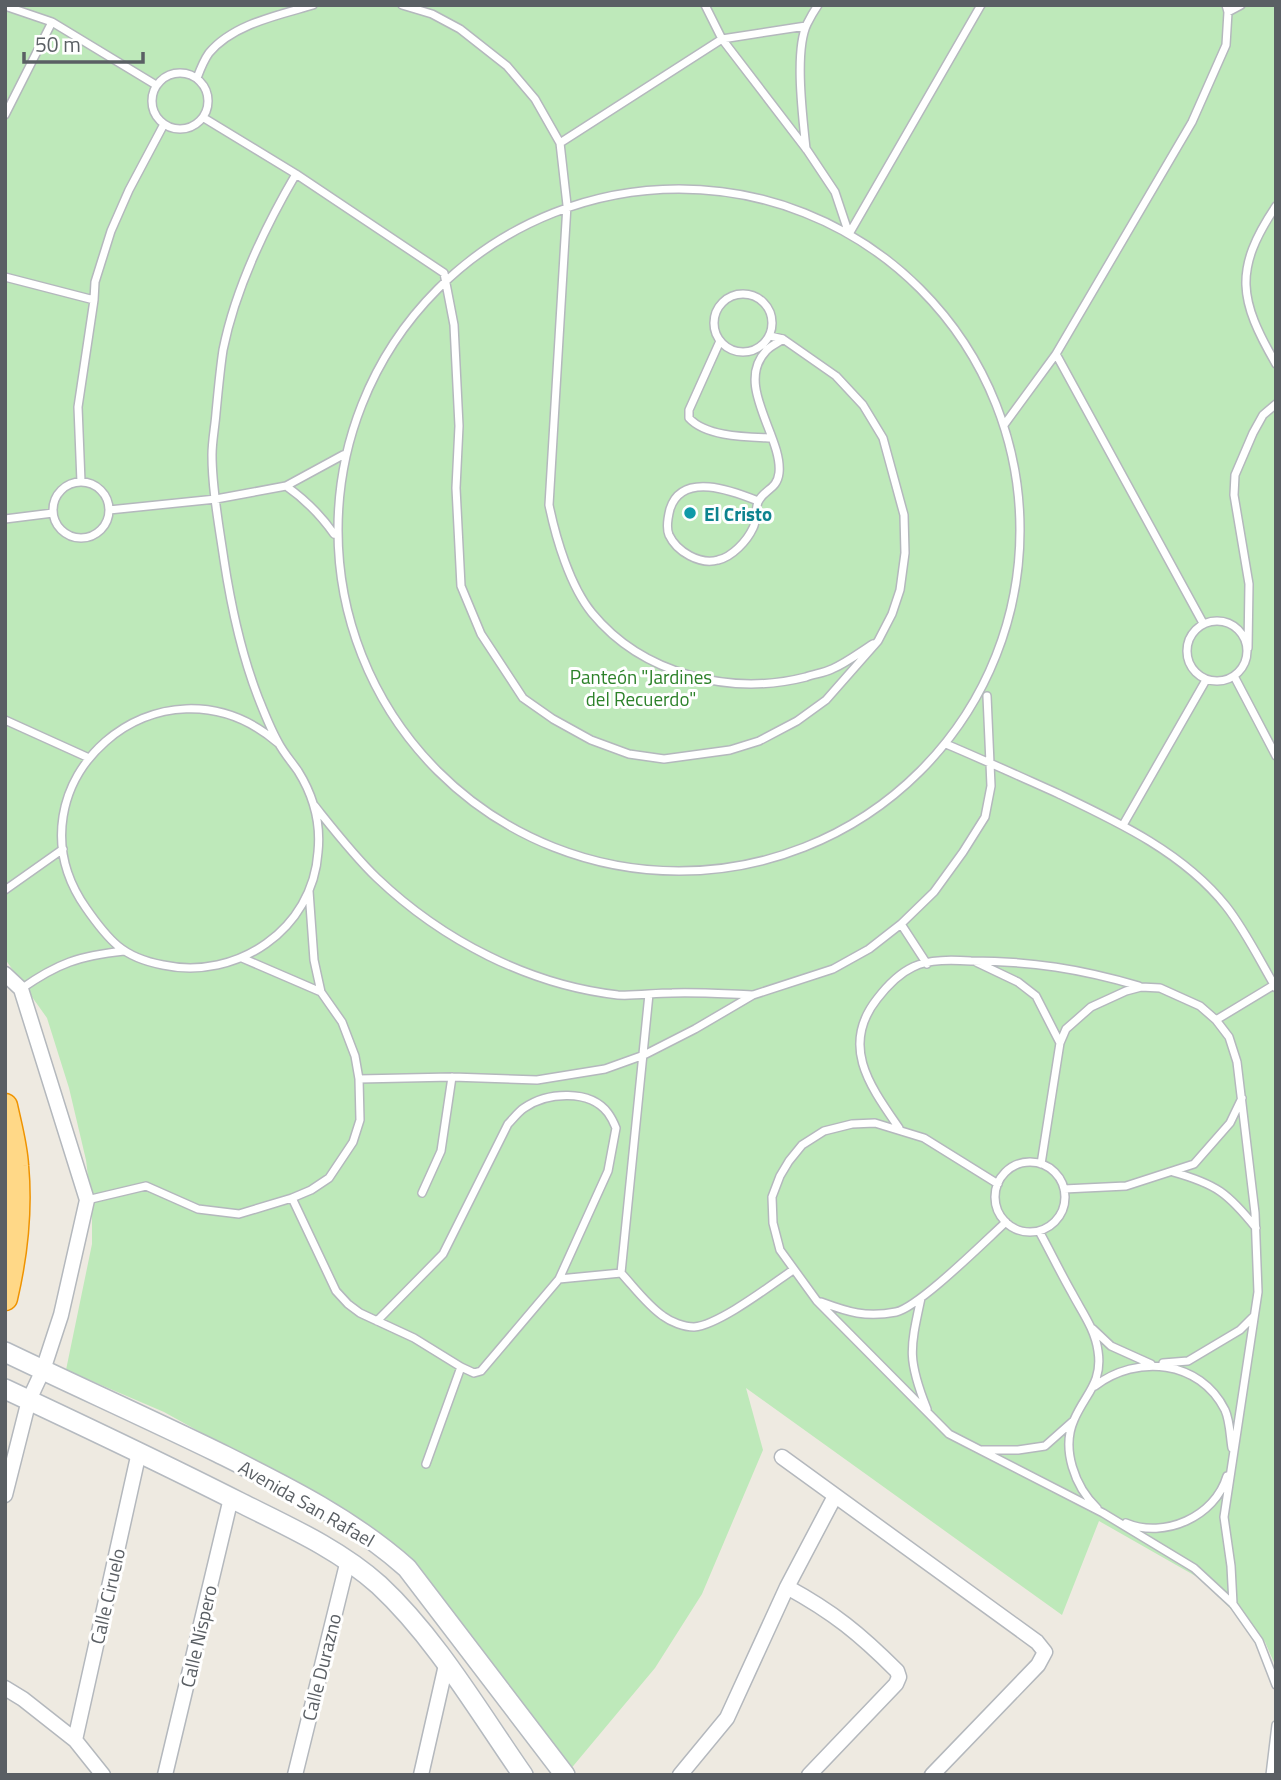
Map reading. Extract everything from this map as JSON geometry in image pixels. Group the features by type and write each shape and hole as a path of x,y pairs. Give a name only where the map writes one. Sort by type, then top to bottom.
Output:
{"highway":[{"path":"5,1106 16,1163 16,1230 5,1298"}],"main road":[{"name":"Avenida San Rafael","path":"5,1352 255,1471 341,1518 384,1547 407,1568 565,1775"},
{"name":"Avenida San Rafael","path":"5,1389 139,1452 348,1560 379,1585 407,1614 523,1775"}],"street":[{"path":"5,974 21,989 87,1200 61,1315 43,1370 29,1400 5,1496"},
{"name":"Calle Ciruelo","path":"75,1740 139,1452"},
{"path":"782,1457 1037,1642 1045,1652 1038,1665 932,1775"},
{"path":"680,1775 727,1718 787,1587 835,1496"},
{"name":"Calle Níspero","path":"165,1775 231,1498"},
{"name":"Calle Durazno","path":"295,1775 348,1560"},
{"path":"787,1587 822,1606 861,1636 900,1677 897,1684 808,1775"},
{"path":"421,1775 446,1665"},
{"path":"5,1688 75,1740 103,1775"}],"lane":[{"path":"197,78 209,53 230,36 267,19 313,5"},
{"path":"402,5 432,14 460,29 507,66 535,99 560,144 567,205 549,505 569,572 591,611 635,652 664,667 740,685 781,683 830,670 878,641"},
{"path":"705,5 722,39 807,150 835,192 849,234"},
{"path":"807,150 801,97 802,56 806,26 818,5"},
{"path":"849,234 981,5"},
{"path":"1004,425 1056,354 1192,122 1227,45 1227,8 1241,5"},
{"path":"5,6 52,22 156,85"},
{"path":"5,115 52,22"},
{"path":"560,144 722,39 806,26"},
{"path":"181,72 197,78 206,88 209,103 204,118 190,129 175,130 163,125 154,115 151,102 156,85 169,75 181,72"},
{"path":"204,118 296,174 444,273 454,325 459,426 456,488 461,586 481,634 523,698 553,719 591,740 629,754 664,759 698,755 759,741 797,721 826,700 878,641 892,614 900,590 905,553 904,515 883,438 863,405 836,376 783,339 770,335"},
{"path":"80,482 78,407 95,282 111,231 163,125"},
{"path":"296,174 268,225 233,311 223,350 212,455 226,571 241,645 250,676 278,743 299,774 313,804 376,878 440,930 479,952 518,970 620,995 753,995"},
{"path":"359,1079 452,1077 537,1080 605,1069 645,1055 753,995 833,969 869,949 901,924 934,892 985,817 991,786 987,696 1017,587 1020,489 1004,425 988,389 933,306 903,273 849,234 776,208 728,195 692,191 637,191 567,205 522,223 485,242 444,273 387,354 355,419 343,455 334,534 353,629 370,673 411,739 460,794 520,835 563,852 611,864 663,869 715,866 796,850 834,838 909,780 946,744 987,696"},
{"path":"1276,206 1259,231 1248,257 1245,281 1247,306 1258,334 1276,364"},
{"path":"5,277 94,300"},
{"path":"740,294 755,296 767,306 772,320 770,335 756,350 737,352 720,341 714,327 716,312 725,300 740,294"},
{"path":"758,501 716,486 689,489 673,499 668,516 668,534 681,550 698,559 718,561 734,552 753,528 758,501 778,482 779,465 761,411 755,380 759,361 766,350 783,339"},
{"path":"720,341 689,410 690,418 702,427 734,436 771,438"},
{"path":"1056,354 1203,623"},
{"path":"1248,648 1243,634 1235,626 1214,620 1203,623 1189,637 1187,655 1191,667 1206,680 1216,681 1234,676 1246,660 1248,648 1249,584 1234,495 1236,475 1263,415 1276,404"},
{"path":"109,510 216,499 286,486 343,455"},
{"path":"80,482 100,489 108,500 109,510 101,530 92,536 81,538 71,536 61,529 53,513 56,496 71,484 80,482"},
{"path":"286,486 312,506 334,534"},
{"path":"5,519 53,513"},
{"path":"1234,676 1276,756"},
{"path":"1123,825 1206,680"},
{"path":"278,743 267,733 239,718 215,711 183,708 163,711 137,720 112,735 89,758 78,775 67,803 63,849 71,881 80,900 116,944 157,964 189,969 216,966 242,958 264,946 284,929 302,905 309,890 319,848 313,804"},
{"path":"5,720 89,758"},
{"path":"946,744 991,762 1123,825 1201,880 1227,906 1275,987 1216,1020"},
{"path":"5,890 63,849"},
{"path":"87,1200 146,1186 198,1209 239,1214 292,1198 311,1190 328,1178 352,1142 359,1120 359,1079 355,1056 342,1022 321,992 314,960 309,890"},
{"path":"901,924 927,964"},
{"path":"21,989 62,963 125,950"},
{"path":"242,958 321,992"},
{"path":"899,1129 873,1090 859,1058 860,1031 871,1006 890,982 914,966 950,960 1043,964 1094,973 1141,987 1160,988 1185,998 1200,1006 1216,1020 1229,1037 1237,1062 1242,1098 1256,1228 1258,1292 1224,1517 1233,1604"},
{"path":"972,961 1018,982 1036,996 1060,1042"},
{"path":"1041,1164 1060,1042 1066,1029 1091,1007 1141,987"},
{"path":"621,1273 645,1055 649,994"},
{"path":"422,1194 441,1151 452,1077"},
{"path":"292,1198 337,1291 348,1304 377,1321 414,1338 474,1373 481,1371 559,1279 608,1171 616,1128 607,1111 594,1102 575,1095 543,1100 524,1108 508,1124 443,1254 377,1321"},
{"path":"1064,1188 1126,1186 1194,1164 1230,1123 1242,1098"},
{"path":"998,1184 924,1138 875,1123 852,1124 824,1131 802,1145 789,1161 772,1197 773,1223 780,1250 817,1301 948,1434 1138,1528 1175,1525 1195,1517 1213,1502 1225,1483 1233,1456 1226,1413 1217,1397 1198,1379 1177,1368 1152,1364 1124,1354 1111,1346 1093,1328 1039,1231"},
{"path":"1020,1163 1041,1164 1054,1171 1064,1188 1062,1212 1056,1221 1039,1231 1018,1230 1006,1222 999,1212 995,1202 998,1184 1011,1168 1020,1163"},
{"path":"1172,1172 1203,1181 1225,1193 1256,1228"},
{"path":"817,1301 852,1314 899,1312 921,1298 1006,1222"},
{"path":"621,1273 663,1316 682,1325 694,1326 709,1323 793,1270"},
{"path":"559,1279 621,1273"},
{"path":"921,1298 911,1352 915,1378 929,1413"},
{"path":"978,1450 1018,1450 1045,1446 1072,1422 1095,1386 1122,1370 1188,1361 1240,1330 1254,1316"},
{"path":"1093,1328 1098,1353 1095,1386"},
{"path":"426,1464 461,1367"},
{"path":"1072,1422 1069,1449 1076,1480 1089,1500 1103,1513 1194,1568 1233,1604 1259,1641 1276,1685"},
{"path":"1270,1775 1276,1725"}],"green space":[{"name":"Panteón \"Jardines del Recuerdo\"","path":"5,5 1276,5 1276,1667 1265,1642 1199,1578 1099,1521 1062,1615 746,1388 763,1450 702,1594 655,1668 569,1771 409,1566 258,1464 164,1412 66,1370 92,1244 92,1209 86,1160 69,1088 47,1018 5,959"}],"place":[{"name":"El Cristo","path":"690,513"}]}
